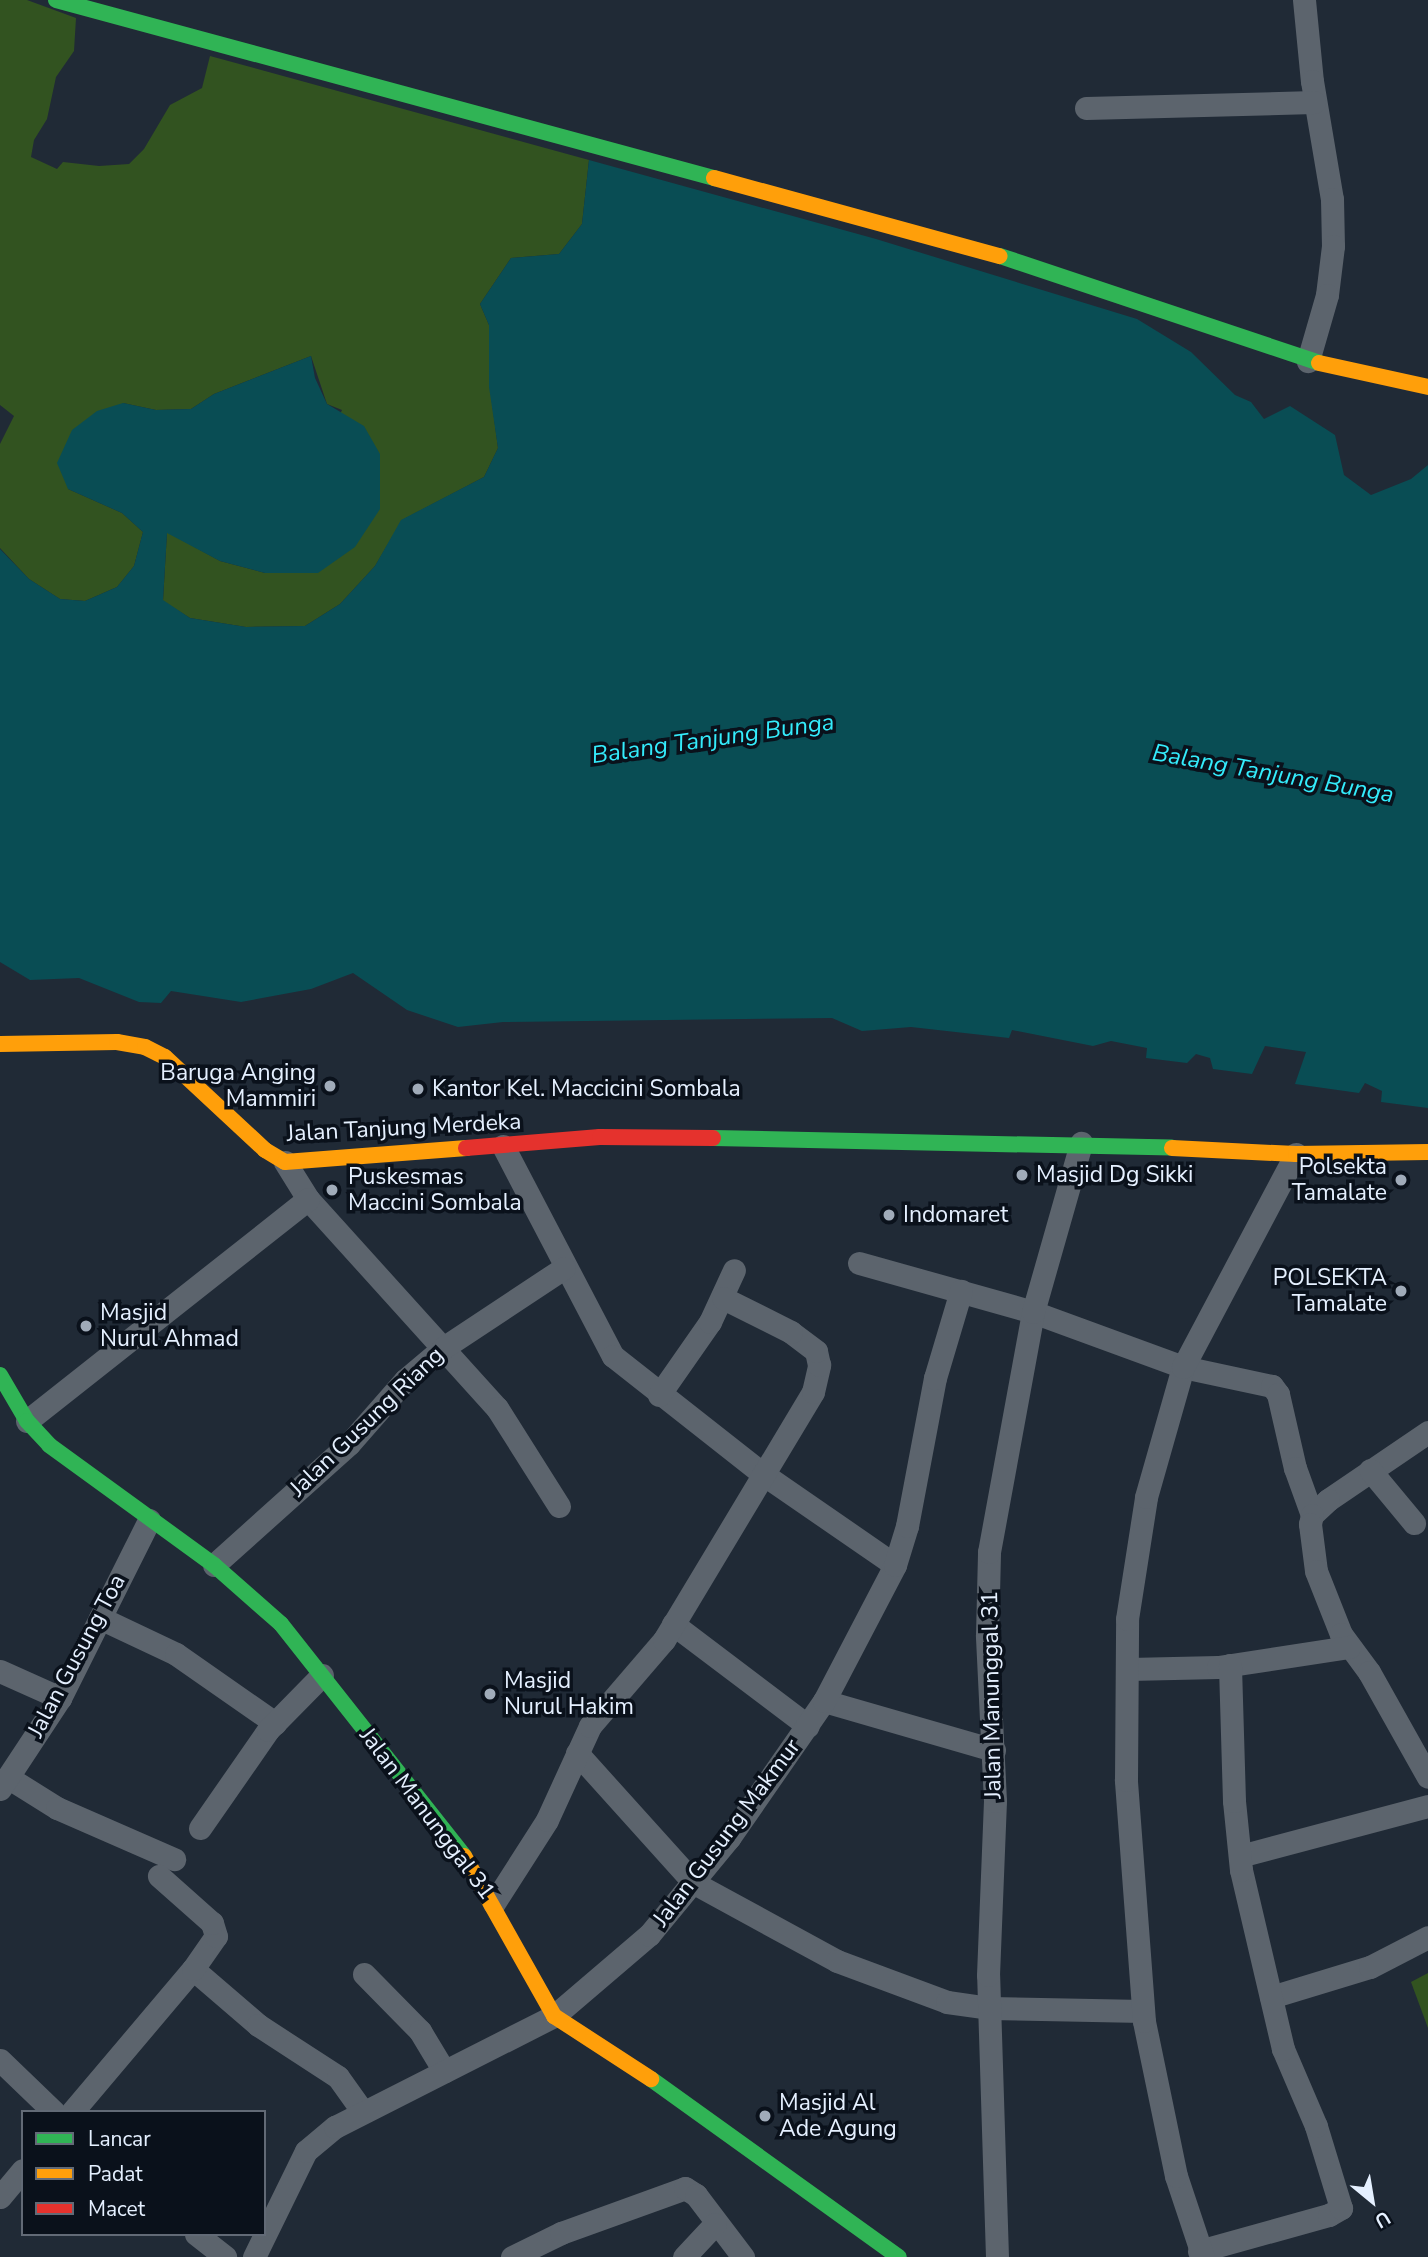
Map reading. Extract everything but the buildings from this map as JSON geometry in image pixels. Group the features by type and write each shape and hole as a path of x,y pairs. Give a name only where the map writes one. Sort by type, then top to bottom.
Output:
{"street":[{"path":"56,0 996,255 1191,317 1308,361 1428,387"},
{"path":"1304,0 1314,102 1327,158 1333,246 1326,295 1308,361"},
{"path":"1086,108 1314,102"},
{"name":"Jalan Tanjung Merdeka","path":"0,1044 117,1042 145,1047 166,1057 265,1150 285,1162 600,1137 1081,1143 1296,1154 1428,1152"},
{"name":"Jalan Manunggal 31","path":"997,2257 989,2008 994,1750 987,1635 989,1552 1033,1312 1081,1143"},
{"path":"503,1146 564,1268 613,1356 659,1395 763,1474 895,1565"},
{"path":"1230,1665 1240,1856 1287,2062 1316,2126 1341,2207 1329,2215 1201,2254 1176,2176 1143,2011 1126,1780 1129,1669 1127,1619 1137,1545 1183,1367 1296,1154"},
{"path":"285,1162 308,1199 496,1408 559,1506"},
{"path":"27,1421 308,1199"},
{"path":"859,1264 1033,1312 1183,1367 1272,1386 1278,1394 1295,1468 1312,1515 1316,1571 1349,1647 1369,1672 1428,1777"},
{"name":"Jalan Gusung Riang","path":"214,1565 349,1444 405,1380 443,1348 564,1268"},
{"path":"659,1395 723,1298 734,1270"},
{"name":"Jalan Gusung Makmur","path":"266,2233 306,2151 335,2127 554,2016 649,1935 694,1883 824,1701 895,1565 907,1526 935,1378 961,1291"},
{"path":"494,1903 539,1835 590,1726 645,1665 673,1625 809,1401 818,1359 807,1342 723,1298"},
{"name":"Jalan Manunggal 31","path":"0,1375 27,1421 88,1476 214,1565 281,1624 423,1801 494,1903 554,2016"},
{"path":"1312,1515 1370,1470 1428,1432"},
{"path":"1370,1470 1414,1523"},
{"name":"Jalan Gusung Toa","path":"4,1784 60,1698 149,1520"},
{"path":"100,1618 176,1654 275,1723"},
{"path":"673,1625 808,1726"},
{"path":"1129,1669 1230,1665 1349,1647"},
{"path":"0,1671 60,1698"},
{"path":"200,1828 275,1723 322,1675"},
{"path":"824,1701 994,1750"},
{"path":"577,1752 694,1883 837,1961 918,1993 989,2008 1143,2011"},
{"path":"4,1784 174,1858"},
{"path":"1240,1856 1428,1806"},
{"path":"74,2110 213,1943 216,1929 159,1876"},
{"path":"1271,1997 1370,1968 1428,1937"},
{"path":"193,1969 258,2025 338,2077 363,2112"},
{"path":"364,1974 424,2036 444,2071"},
{"path":"554,2016 602,2044 899,2257"},
{"path":"0,2060 52,2110"},
{"path":"0,2197 21,2172"},
{"path":"512,2257 561,2232 685,2188 696,2196 743,2257"},
{"path":"684,2257 715,2224"},
{"path":"198,2236 225,2257"},
{"name":"Jalan Gusung Makmur","path":"254,2257 264,2236"}],"green space":[{"path":"0,0 27,0 76,18 74,51 56,77 47,119 34,140 31,157 57,169 63,162 99,166 129,164 144,149 170,105 202,88 210,56 589,160 582,224 559,254 511,258 480,304 489,325 490,388 498,448 484,477 402,520 375,566 340,604 305,626 246,627 190,618 163,601 167,532 220,561 265,573 342,410 327,404 311,356 214,394 191,409 156,410 123,403 68,489 122,513 143,532 134,566 117,587 85,601 60,599 29,579 0,548 0,444 14,416 0,405"},
{"path":"1428,1973 1428,2028 1411,1982"}],"water":[{"name":"Balang Tanjung Bunga","path":"589,160 876,239 1137,319 1191,352 1235,395 1251,402 1264,419 1290,406 1335,435 1344,475 1371,495 1411,479 1428,465 1428,1108 1381,1102 1382,1091 1365,1083 1359,1093 1295,1084 1306,1052 1265,1046 1252,1074 1213,1069 1210,1058 1196,1054 1187,1063 1146,1058 1147,1048 1111,1041 1093,1046 1012,1030 1009,1038 911,1027 862,1031 832,1018 503,1022 458,1027 407,1010 353,973 311,989 241,1002 171,991 161,1003 139,1002 79,978 30,980 0,962 0,549 29,579 60,599 85,601 117,587 134,566 143,532 122,513 68,489 57,463 72,430 97,411 123,403 156,410 191,409 214,394 311,356 315,378 327,404 364,426 380,454 380,509 355,547 318,573 265,573 220,561 167,533 163,600 190,618 246,627 305,626 340,604 375,566 401,520 484,477 498,448 489,387 489,325 480,304 511,258 559,254 582,224"}],"traffic: fast":[{"path":"56,0 714,178"},
{"path":"1000,256 1319,363"},
{"path":"713,1138 1172,1148"},
{"path":"0,1375 27,1421 49,1445 214,1565 281,1624 464,1856"},
{"path":"651,2079 899,2257"}],"traffic: slow":[{"path":"714,178 1000,256"},
{"path":"1319,363 1428,387"},
{"path":"0,1044 117,1042 145,1047 165,1057 265,1150 285,1162 466,1148"},
{"path":"1172,1148 1296,1154 1428,1152"},
{"path":"464,1856 554,2016 651,2079"}],"traffic: jam":[{"path":"466,1148 600,1137 713,1138"}],"place":[{"name":"Baruga Anging Mammiri","path":"330,1086"},
{"name":"Kantor Kel. Maccicini Sombala","path":"418,1089"},
{"name":"Masjid Dg Sikki","path":"1022,1175"},
{"name":"Polsekta Tamalate","path":"1401,1180"},
{"name":"Puskesmas Maccini Sombala","path":"332,1190"},
{"name":"Indomaret","path":"889,1215"},
{"name":"POLSEKTA Tamalate","path":"1401,1291"},
{"name":"Masjid Nurul Ahmad","path":"86,1326"},
{"name":"Masjid Nurul Hakim","path":"490,1694"},
{"name":"Masjid Al Ade Agung","path":"765,2116"}]}
